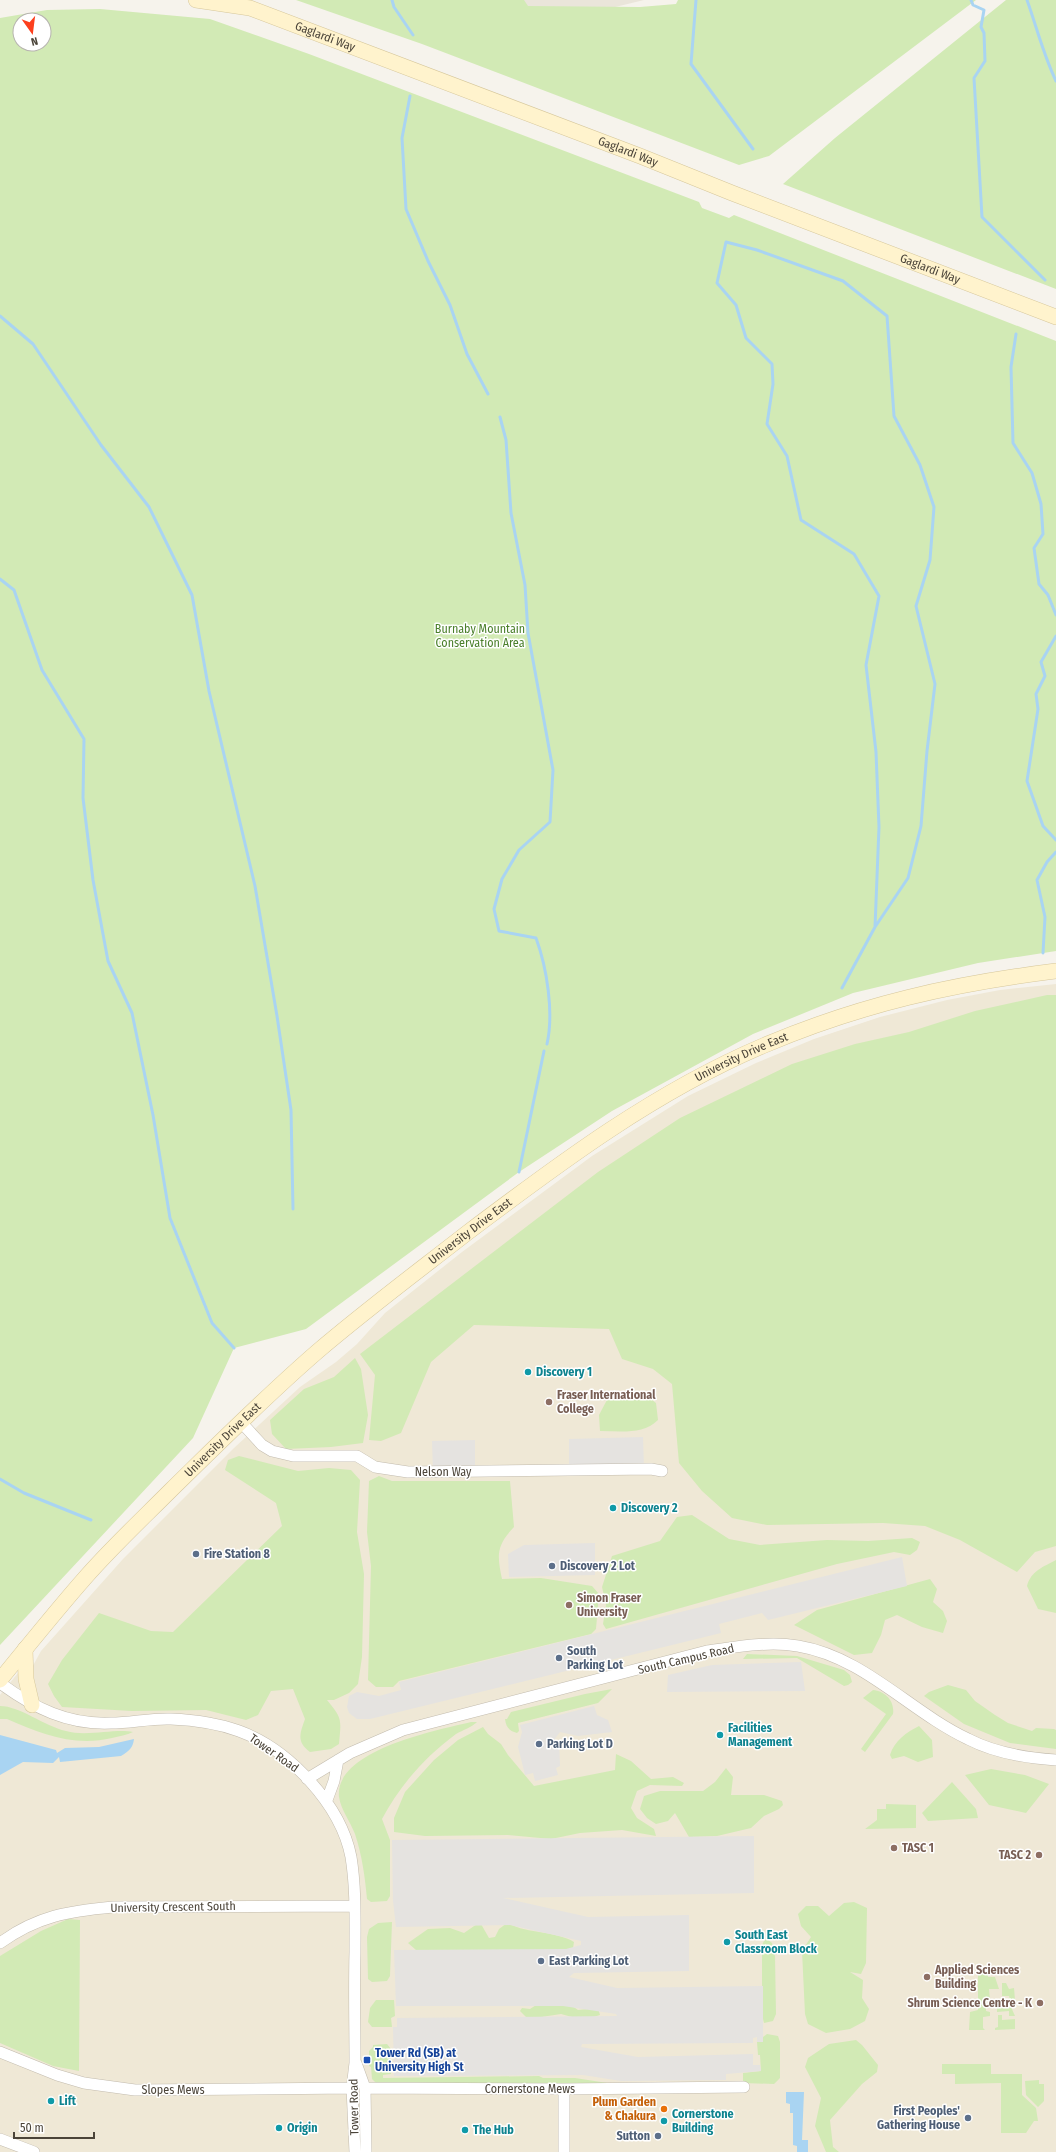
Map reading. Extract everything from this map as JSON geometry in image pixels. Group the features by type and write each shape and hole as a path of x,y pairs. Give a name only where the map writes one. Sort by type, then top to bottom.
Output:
{"street":[{"name":"Gaglardi Way","path":"196,0 250,8 640,156 732,193 1056,317"},
{"name":"University Drive East","path":"0,1680 104,1557 240,1420 362,1314 494,1213 584,1148 674,1089 762,1046 810,1027 880,1003 953,986 1056,971"},
{"name":"Nelson Way","path":"240,1420 262,1444 272,1451 294,1456 357,1456 375,1466 408,1472 662,1470"},
{"name":"South Campus Road","path":"307,1779 338,1760 376,1740 403,1730 707,1651 742,1646 773,1644 798,1646 825,1653 852,1664 955,1733 985,1747 1012,1755 1056,1760"},
{"path":"25,1649 26,1679 32,1705"},
{"name":"Tower Road","path":"0,1683 32,1705 69,1719 94,1723 168,1719 206,1722 240,1731 261,1741 286,1758 327,1800 346,1840 350,1856 354,1906 355,2063 352,2088 355,2152"},
{"path":"327,1800 334,1781 338,1760"},
{"name":"University Crescent South","path":"0,1943 42,1919 74,1911 113,1907 354,1906"},
{"name":"Slopes Mews","path":"0,2052 63,2077 84,2083 135,2090 352,2088"},
{"name":"Tower Road","path":"355,2063 365,2088 366,2152"},
{"name":"Cornerstone Mews","path":"365,2088 564,2089 744,2087"},
{"path":"564,2089 564,2152"},
{"path":"0,2139 34,2152"}],"shaded area":[{"path":"508,0 644,0 521,30"},
{"name":"Simon Fraser University","path":"1056,984 1056,2152 0,2152 0,1695 18,1673 30,1671 41,1651 123,1559 234,1448 300,1387 336,1362 357,1344 385,1313 462,1252 592,1156 688,1096 756,1063 814,1039 880,1017 947,1000 1000,990"},
{"path":"643,1437 644,1469 569,1471 569,1439"},
{"path":"475,1440 475,1472 433,1472 432,1441"},
{"name":"Discovery 2 Lot","path":"595,1543 595,1575 509,1577 508,1554 524,1545"},
{"name":"South Parking Lot","path":"902,1557 907,1586 768,1620 762,1613 719,1624 721,1633 370,1719 357,1719 349,1713 347,1707 349,1696 357,1692 379,1696 401,1690 399,1682"},
{"path":"801,1662 805,1691 667,1692 668,1675 712,1665"},
{"name":"Parking Lot D","path":"594,1706 597,1715 608,1720 612,1732 578,1736 560,1732 554,1740 559,1741 560,1766 556,1768 558,1775 535,1781 533,1773 525,1775 518,1747 522,1732 520,1725"},
{"name":"East Parking Lot","path":"754,1836 754,1893 503,1898 588,1917 689,1915 689,1971 574,1973 569,1977 617,1988 763,1986 763,2042 757,2042 757,2037 753,2038 753,2043 582,2044 581,2047 638,2057 753,2054 753,2065 760,2065 761,2071 726,2074 726,2080 621,2081 583,2075 394,2076 393,2027 397,2027 397,2018 617,2016 616,2014 563,2006 396,2006 394,1950 566,1949 581,1945 581,1941 510,1925 396,1927 393,1901 392,1840"}],"green space":[{"path":"296,0 524,0 528,6 640,7 676,4 678,0 976,0 769,156 739,165 422,44"},
{"path":"1006,0 1056,0 1056,289 783,184 835,138"},
{"name":"Burnaby Mountain Conservation Area","path":"100,9 210,19 309,54 699,202 702,208 729,218 734,215 1056,341 1056,951 978,963 853,993 753,1034 612,1111 519,1172 306,1329 234,1348 193,1438 0,1645 0,18 12,16 12,52 52,52 52,12 35,12 47,10"},
{"path":"1047,995 1056,995 1056,1546 1035,1552 1017,1572 960,1540 925,1526 883,1523 767,1525 732,1518 702,1491 679,1463 672,1384 653,1369 622,1359 609,1329 474,1325 431,1362 401,1433 381,1441 369,1440 375,1375 360,1354 598,1172 680,1118 792,1064 855,1044 909,1032 975,1011"},
{"path":"355,1358 361,1369 368,1415 363,1443 331,1447 286,1449 272,1434 270,1420 304,1389 334,1377"},
{"path":"628,1393 643,1393 656,1403 658,1420 652,1425 638,1430 600,1431 599,1415 608,1398"},
{"path":"239,1456 298,1471 329,1468 351,1470 360,1480 357,1532 364,1574 362,1657 358,1684 349,1693 334,1700 327,1700 340,1720 339,1744 331,1749 310,1752 303,1745 300,1737 305,1719 293,1689 271,1691 258,1715 246,1720 206,1710 132,1711 62,1707 48,1684 62,1660 99,1613 151,1631 173,1632 282,1526 276,1503 225,1470 228,1460"},
{"path":"379,1476 392,1481 510,1481 514,1527 504,1540 499,1551 499,1563 502,1579 541,1578 592,1586 599,1594 596,1629 591,1634 399,1681 393,1687 376,1687 368,1680 371,1566 367,1532 369,1481"},
{"path":"692,1515 729,1539 760,1545 827,1540 868,1541 912,1538 920,1542 917,1550 910,1555 894,1552 837,1564 606,1629 603,1624 606,1605 602,1587 612,1556 660,1541 677,1517"},
{"path":"1056,1560 1056,1613 1038,1609 1027,1586 1031,1577 1035,1573 1042,1567"},
{"path":"930,1579 937,1589 933,1602 943,1611 947,1621 943,1633 922,1627 897,1615 885,1620 881,1635 872,1653 854,1655 794,1625 817,1610"},
{"path":"747,1654 797,1656 844,1670 850,1675 852,1682 844,1686 797,1658 743,1659"},
{"path":"948,1685 966,1690 975,1701 1008,1723 1032,1731 1036,1728 1056,1730 1056,1749 1010,1743 964,1724 924,1696 929,1692"},
{"path":"612,1689 598,1703 518,1723 519,1731 517,1733 510,1730 506,1724 505,1719 507,1719 511,1712"},
{"path":"873,1690 881,1692 891,1701 893,1714 865,1752 861,1749 886,1714 863,1698"},
{"path":"0,1706 16,1709 49,1725 74,1733 118,1731 133,1732 126,1735 98,1740 84,1741 58,1738 32,1730 7,1719 0,1719"},
{"path":"477,1722 456,1734 434,1752 414,1772 405,1783 382,1819 390,1840 390,1896 387,1901 371,1902 367,1899 360,1850 355,1834 340,1802 339,1797 342,1781 353,1767 370,1755 391,1745 436,1730"},
{"path":"919,1726 932,1740 933,1757 918,1762 904,1756 892,1759 890,1755 898,1741"},
{"path":"483,1727 488,1734 501,1744 508,1755 534,1786 615,1770 616,1754 631,1761 651,1779 673,1777 684,1783 682,1786 650,1785 637,1791 631,1808 637,1818 654,1829 656,1836 622,1830 580,1833 551,1839 508,1835 425,1836 394,1832 394,1818 405,1792 434,1760 458,1740"},
{"path":"726,1768 733,1777 731,1795 764,1795 782,1801 783,1805 779,1809 764,1816 751,1828 717,1836 689,1837 675,1813 668,1821 656,1824 647,1818 640,1809 644,1796 660,1791 703,1791 715,1782"},
{"path":"991,1769 1025,1775 1049,1784 1026,1813 989,1805 965,1775"},
{"path":"952,1782 976,1809 978,1818 928,1821 922,1813"},
{"path":"886,1804 916,1805 916,1828 865,1829 877,1820 877,1809 886,1809"},
{"path":"854,1902 867,1908 866,1963 861,1974 850,1972 863,1980 862,1998 869,2009 865,2021 850,2029 826,2033 808,2024 805,2014 802,1951 811,1937 801,1926 798,1914 806,1906 818,1906 829,1916 844,1903"},
{"path":"68,1919 80,1920 79,2071 53,2066 0,2043 0,1956 41,1931"},
{"path":"392,1922 390,1976 387,1981 372,1982 368,1979 367,1937 369,1929 378,1923"},
{"path":"507,1923 515,1927 567,1938 574,1942 573,1948 564,1950 416,1950 408,1943 428,1929 450,1928 464,1933 477,1924 481,1924 489,1938 495,1937 499,1929"},
{"path":"767,1939 772,1943 775,1956 776,2014 773,2021 764,2023 762,2015 762,1945"},
{"path":"978,1971 988,1971 988,1977 995,1977 999,1989 989,1989 990,2000 986,2000 986,2011 990,2012 990,2016 983,2017 983,2028 985,2030 969,2030 970,2012 978,2010"},
{"path":"1002,1983 1006,1983 1009,1989 1014,1988 1015,2000 1012,2003 999,2004 999,2000 1010,2000 1009,1996 1002,1996"},
{"path":"376,2000 394,2000 395,2016 391,2018 392,2027 372,2027 368,2022 370,2008"},
{"path":"544,2000 565,2001 578,2010 598,2008 600,2015 583,2020 561,2014 528,2019 520,2011 522,2008 530,2009"},
{"path":"997,2007 1011,2007 1015,2016 1009,2016 1009,2011 997,2012"},
{"path":"998,2015 1002,2015 1002,2020 1015,2019 1015,2029 995,2030 995,2028 998,2027"},
{"path":"767,2034 778,2036 780,2042 780,2078 774,2084 743,2083 743,2073 761,2071 757,2042 762,2042 763,2037"},
{"path":"856,2040 862,2045 878,2065 877,2072 862,2084 830,2120 833,2147 839,2152 826,2152 815,2126 821,2098 805,2067 808,2058 829,2044"},
{"path":"387,2044 391,2049 391,2074 383,2075 383,2078 539,2076 543,2078 575,2078 614,2084 376,2083 372,2079 371,2067 369,2066 369,2051 373,2045"},
{"path":"942,2064 991,2064 991,2074 1022,2074 1022,2095 1036,2108 1038,2121 1034,2121 1026,2133 1001,2133 1001,2083 955,2084 955,2074 942,2074"},
{"path":"1039,2080 1039,2084 1044,2084 1044,2101 1038,2107 1026,2095 1025,2081"}],"water":[{"path":"0,1735 56,1750 57,1753 65,1748 99,1747 134,1739 133,1745 130,1749 121,1756 60,1762 59,1757 53,1763 23,1762 0,1775"},
{"path":"786,2092 804,2092 802,2140 808,2140 808,2152 797,2152 797,2146 793,2145 793,2113 790,2113 790,2104 786,2103"}],"waterway":[{"path":"392,0 394,7 413,35"},
{"path":"696,0 691,64 753,149"},
{"path":"971,0 973,5 984,10 981,27 984,33 985,61 974,78 982,217 1045,280"},
{"path":"1027,0 1051,71 1056,81"},
{"path":"410,96 402,138 406,209 428,261 450,305 467,354 488,394"},
{"path":"842,988 875,927 908,878 921,826 927,751 935,684 916,606 930,560 934,507 920,465 894,416 887,316 843,281 757,250 726,242 717,283 736,305 746,338 772,364 773,384 767,424 787,456 801,520 854,554 879,596 866,665 876,752 879,827 875,927"},
{"path":"0,316 33,344 101,445 149,507 192,595 209,691 255,886 277,1016 291,1110 293,1209"},
{"path":"1016,334 1011,367 1013,443 1032,473 1041,504 1043,534 1034,548 1039,584 1048,595 1056,615"},
{"path":"500,417 506,440 511,513 525,585 528,633 553,770 550,822 519,850 502,879 494,909 499,931 536,938 543,963 548,991 550,1019 547,1044"},
{"path":"0,579 14,590 42,670 84,739 83,798 93,880 108,961 132,1013 153,1115 170,1218 212,1323 234,1348"},
{"path":"1056,636 1041,662 1045,676 1036,694 1038,709 1027,781 1043,826 1056,840"},
{"path":"1043,953 1045,917 1037,880 1047,862 1056,852"},
{"path":"519,1172 544,1051"},
{"path":"0,1479 24,1493 91,1520"}],"place":[{"name":"Discovery 1","path":"528,1372"},
{"name":"Fraser International College","path":"549,1402"},
{"name":"Discovery 2","path":"613,1508"},
{"name":"Fire Station 8","path":"196,1554"},
{"name":"Discovery 2 Lot","path":"552,1566"},
{"name":"Simon Fraser University","path":"569,1605"},
{"name":"South Parking Lot","path":"559,1658"},
{"name":"Facilities Management","path":"720,1735"},
{"name":"Parking Lot D","path":"539,1744"},
{"name":"TASC 1","path":"894,1848"},
{"name":"TASC 2","path":"1039,1855"},
{"name":"South East Classroom Block","path":"727,1942"},
{"name":"East Parking Lot","path":"541,1961"},
{"name":"Applied Sciences Building","path":"927,1977"},
{"name":"Shrum Science Centre - K","path":"1040,2003"},
{"name":"Tower Rd (SB) at University High St","path":"367,2060"},
{"name":"Lift","path":"51,2101"},
{"name":"Plum Garden & Chakura","path":"664,2109"},
{"name":"First Peoples' Gathering House","path":"968,2118"},
{"name":"Cornerstone Building","path":"664,2121"},
{"name":"Origin","path":"279,2128"},
{"name":"The Hub","path":"465,2130"},
{"name":"Sutton","path":"658,2136"}]}
